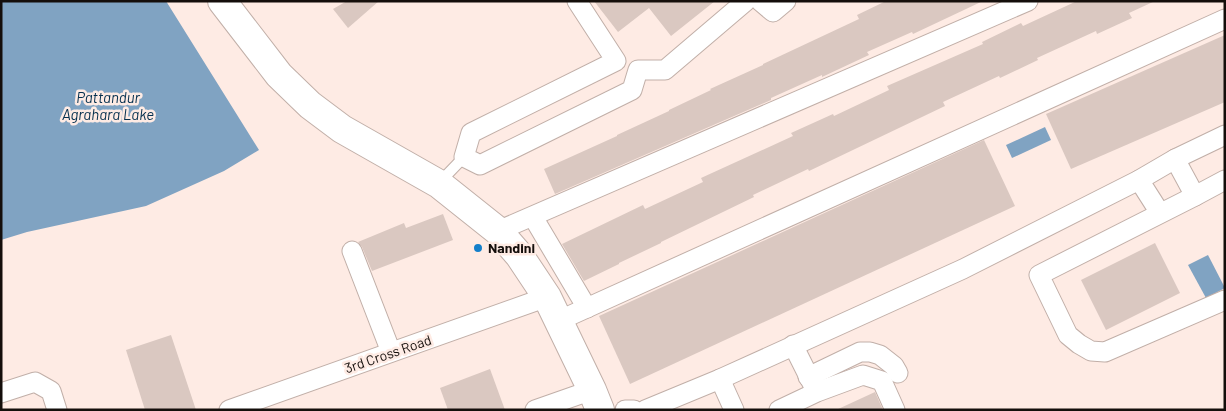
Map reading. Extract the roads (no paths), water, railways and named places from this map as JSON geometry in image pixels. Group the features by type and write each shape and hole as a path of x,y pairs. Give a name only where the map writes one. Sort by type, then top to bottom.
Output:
{"street":[{"path":"222,1 279,76 310,105 342,129 439,184 498,231 519,256 552,309 596,400 535,410"},
{"path":"577,1 627,65 632,90 480,165 464,157 471,133 627,65 665,70 746,1"},
{"path":"760,1 773,12 786,1"},
{"path":"498,231 1028,1"},
{"name":"3rd Cross Road","path":"229,410 391,352 552,309 587,308 1225,20"},
{"path":"644,410 720,379 963,269 1225,135"},
{"path":"1175,159 1195,196"},
{"path":"1139,180 1160,213"},
{"path":"1052,323 1032,286 1032,277 1225,180"},
{"path":"533,217 587,308"},
{"path":"352,252 391,352"},
{"path":"1039,275 1068,335 1091,351 1104,352 1225,300"},
{"path":"794,345 813,384"},
{"path":"779,410 860,352 880,355 894,366 898,373"},
{"path":"813,384 863,375 882,381 895,410"},
{"path":"720,379 732,409"},
{"path":"1,393 35,382 51,391 57,410"},
{"path":"625,410 634,410"}],"lane":[{"path":"439,184 464,157"}],"water":[{"name":"Pattandur Agrahara Lake","path":"1,1 166,1 259,150 224,171 146,206 27,232 1,240"},
{"path":"1045,127 1051,140 1012,158 1006,145"},
{"path":"1208,255 1225,288 1206,298 1188,265"}],"place":[{"name":"Nandini","path":"478,248"}]}
